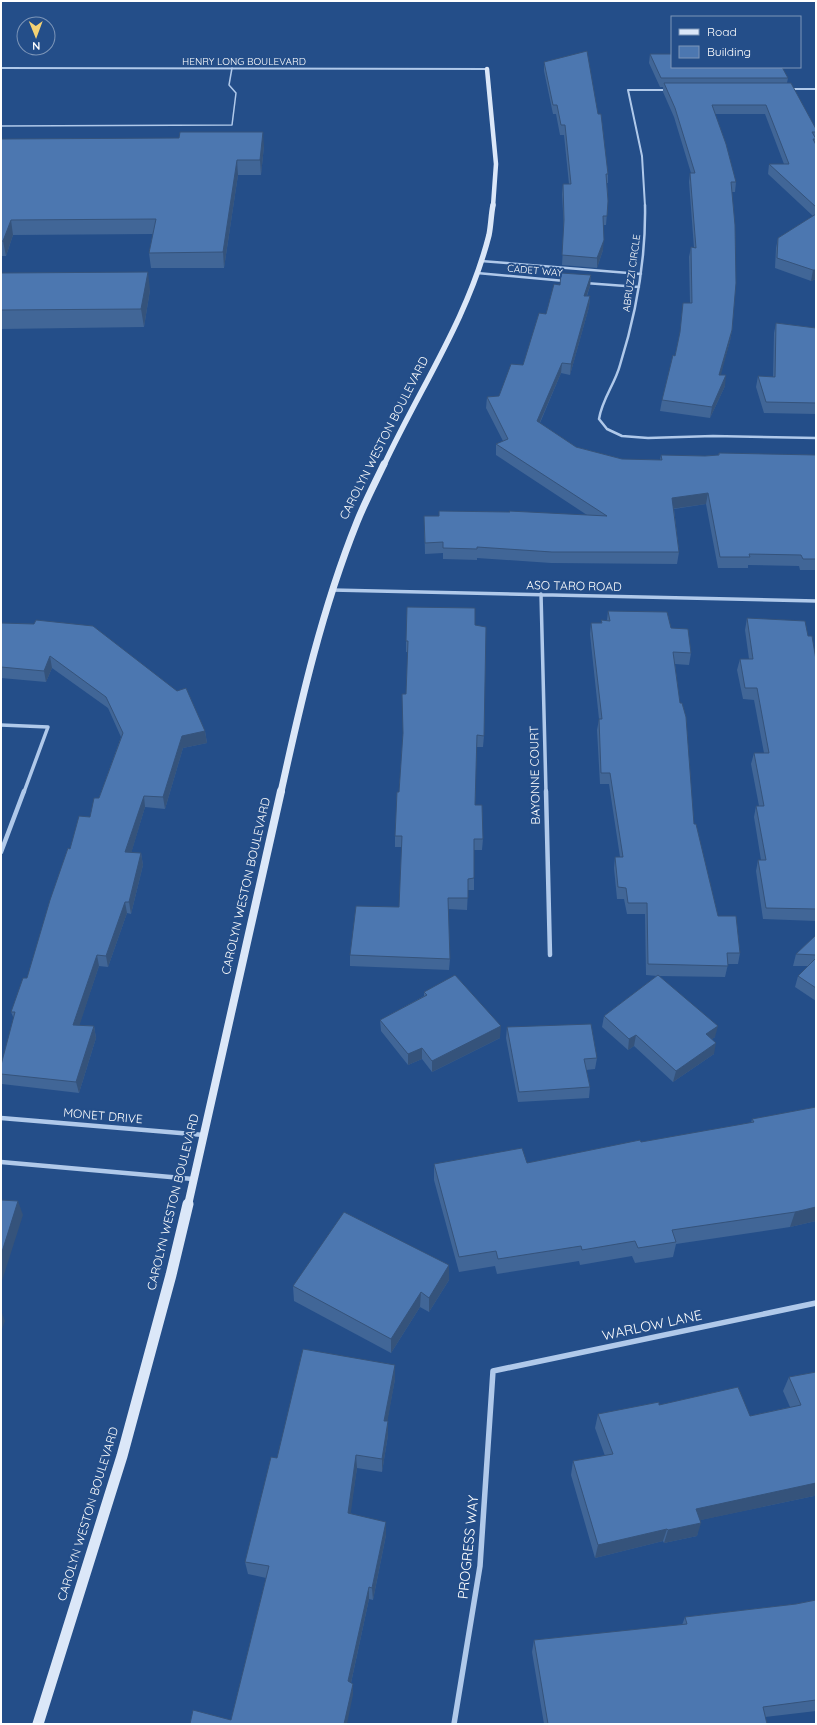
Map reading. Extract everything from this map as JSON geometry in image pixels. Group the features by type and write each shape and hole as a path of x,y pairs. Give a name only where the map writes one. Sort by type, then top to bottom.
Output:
{"street":[{"name":"HENRY LONG BOULEVARD","path":"1,68 487,69"},
{"name":"CAROLYN WESTON BOULEVARD","path":"38,1724 122,1456 171,1275 204,1135 306,680 332,590 357,521 387,458 439,361 477,273 489,234 496,164 487,69"},
{"path":"785,89 816,89"},
{"name":"ABRUZZI CIRCLE","path":"675,90 628,90 641,146 646,186 646,231 641,274 634,313 618,370 600,408 598,419 607,429 622,436 648,438 713,436 816,438"},
{"name":"CADET WAY","path":"481,261 641,274"},
{"name":"CADET WAY","path":"477,273 568,281"},
{"path":"584,282 639,287"},
{"name":"ASO TARO ROAD","path":"332,590 816,601"},
{"name":"BAYONNE COURT","path":"541,594 550,955"},
{"path":"1,726 48,727 1,852"},
{"name":"MONET DRIVE","path":"1,1118 204,1135"},
{"path":"1,1162 193,1180"},
{"name":"WARLOW LANE","path":"493,1371 816,1304"},
{"name":"PROGRESS WAY","path":"454,1724 480,1566 493,1371"}],"lane":[{"path":"1,126 232,125 236,93 229,85 232,68"}],"building":[{"path":"587,51 598,114 601,114 608,174 606,174 608,201 607,216 603,216 604,240 597,258 562,255 564,220 563,184 571,184 565,125 561,125 557,105 553,105 544,62"},
{"path":"650,54 671,54 671,68 783,68 788,78 661,78"},
{"path":"664,83 791,83 816,129 816,132 812,132 816,139 813,139 816,145 816,207 769,164 789,164 766,105 712,105 726,144 736,182 731,182 735,225 736,283 732,330 719,375 726,375 712,407 662,400 673,355 675,356 680,332 683,303 692,303 691,247 696,248 690,173 695,173 675,108"},
{"path":"180,132 263,132 260,160 237,160 223,252 149,253 156,219 11,220 3,241 1,241 1,139 179,138"},
{"path":"816,214 816,270 777,258 778,238"},
{"path":"148,272 141,309 1,310 1,273"},
{"path":"561,273 591,275 584,296 590,296 571,364 562,363 537,421 576,447 622,459 662,460 661,455 705,456 719,455 719,453 816,455 816,559 803,559 801,555 749,554 750,557 720,557 708,493 672,498 679,552 552,552 477,547 477,549 443,548 443,542 425,543 424,516 439,516 439,511 510,512 509,511 607,516 496,444 508,439 487,397 499,396 511,364 523,365 539,313 546,314 554,284 560,285"},
{"path":"776,323 816,328 816,403 766,402 758,376 775,377"},
{"path":"407,607 475,608 475,625 486,627 484,736 477,735 475,805 482,805 483,839 474,839 474,878 468,879 468,898 448,898 450,959 350,955 356,906 399,907 402,836 395,836 397,792 399,792 403,733 402,694 406,694 408,641 406,641"},
{"path":"608,611 667,612 671,628 688,629 691,653 673,652 680,703 682,703 686,717 694,824 696,824 718,916 736,916 740,953 727,953 728,966 648,964 647,903 628,903 626,888 618,887 615,857 623,857 610,773 601,773 599,719 602,719 591,623 602,623 601,620 610,621"},
{"path":"747,618 805,621 808,636 812,636 816,660 816,909 766,908 758,860 766,860 756,806 764,806 754,753 769,753 757,688 745,688 740,659 753,659"},
{"path":"36,620 93,626 177,691 186,688 205,731 182,736 163,797 144,796 125,852 141,853 129,902 125,902 106,956 97,955 73,1025 94,1026 76,1082 1,1074 1,1065 15,1012 11,1012 23,978 27,978 50,900 68,848 70,849 79,816 90,817 94,798 99,798 123,733 106,697 50,656 44,671 1,667 1,623 34,624"},
{"path":"816,935 816,955 796,954"},
{"path":"816,958 816,988 798,976"},
{"path":"455,975 501,1026 432,1061 422,1048 408,1054 380,1020 427,995 424,992"},
{"path":"658,975 718,1026 706,1034 716,1043 676,1071 636,1035 629,1039 604,1016"},
{"path":"591,1024 597,1058 584,1059 590,1087 519,1092 507,1027"},
{"path":"816,1107 816,1207 795,1212 672,1230 676,1242 638,1248 635,1241 582,1250 581,1246 498,1259 496,1251 459,1257 434,1164 522,1148 527,1163 640,1140 641,1142 754,1122 752,1119"},
{"path":"1,1200 18,1201 1,1255"},
{"path":"344,1212 449,1265 429,1298 421,1292 391,1339 293,1286"},
{"path":"303,1349 395,1365 384,1421 388,1421 382,1459 356,1455 348,1513 386,1522 372,1588 369,1587 348,1681 353,1684 344,1724 190,1724 193,1710 231,1720 269,1566 245,1562 271,1457 277,1458"},
{"path":"816,1372 816,1483 696,1509 701,1523 667,1529 598,1545 573,1461 613,1454 598,1414 659,1402 659,1405 738,1387 750,1416 801,1405 789,1377"},
{"path":"816,1600 816,1700 763,1707 767,1724 548,1724 534,1640 687,1624 685,1617 796,1604"}]}
